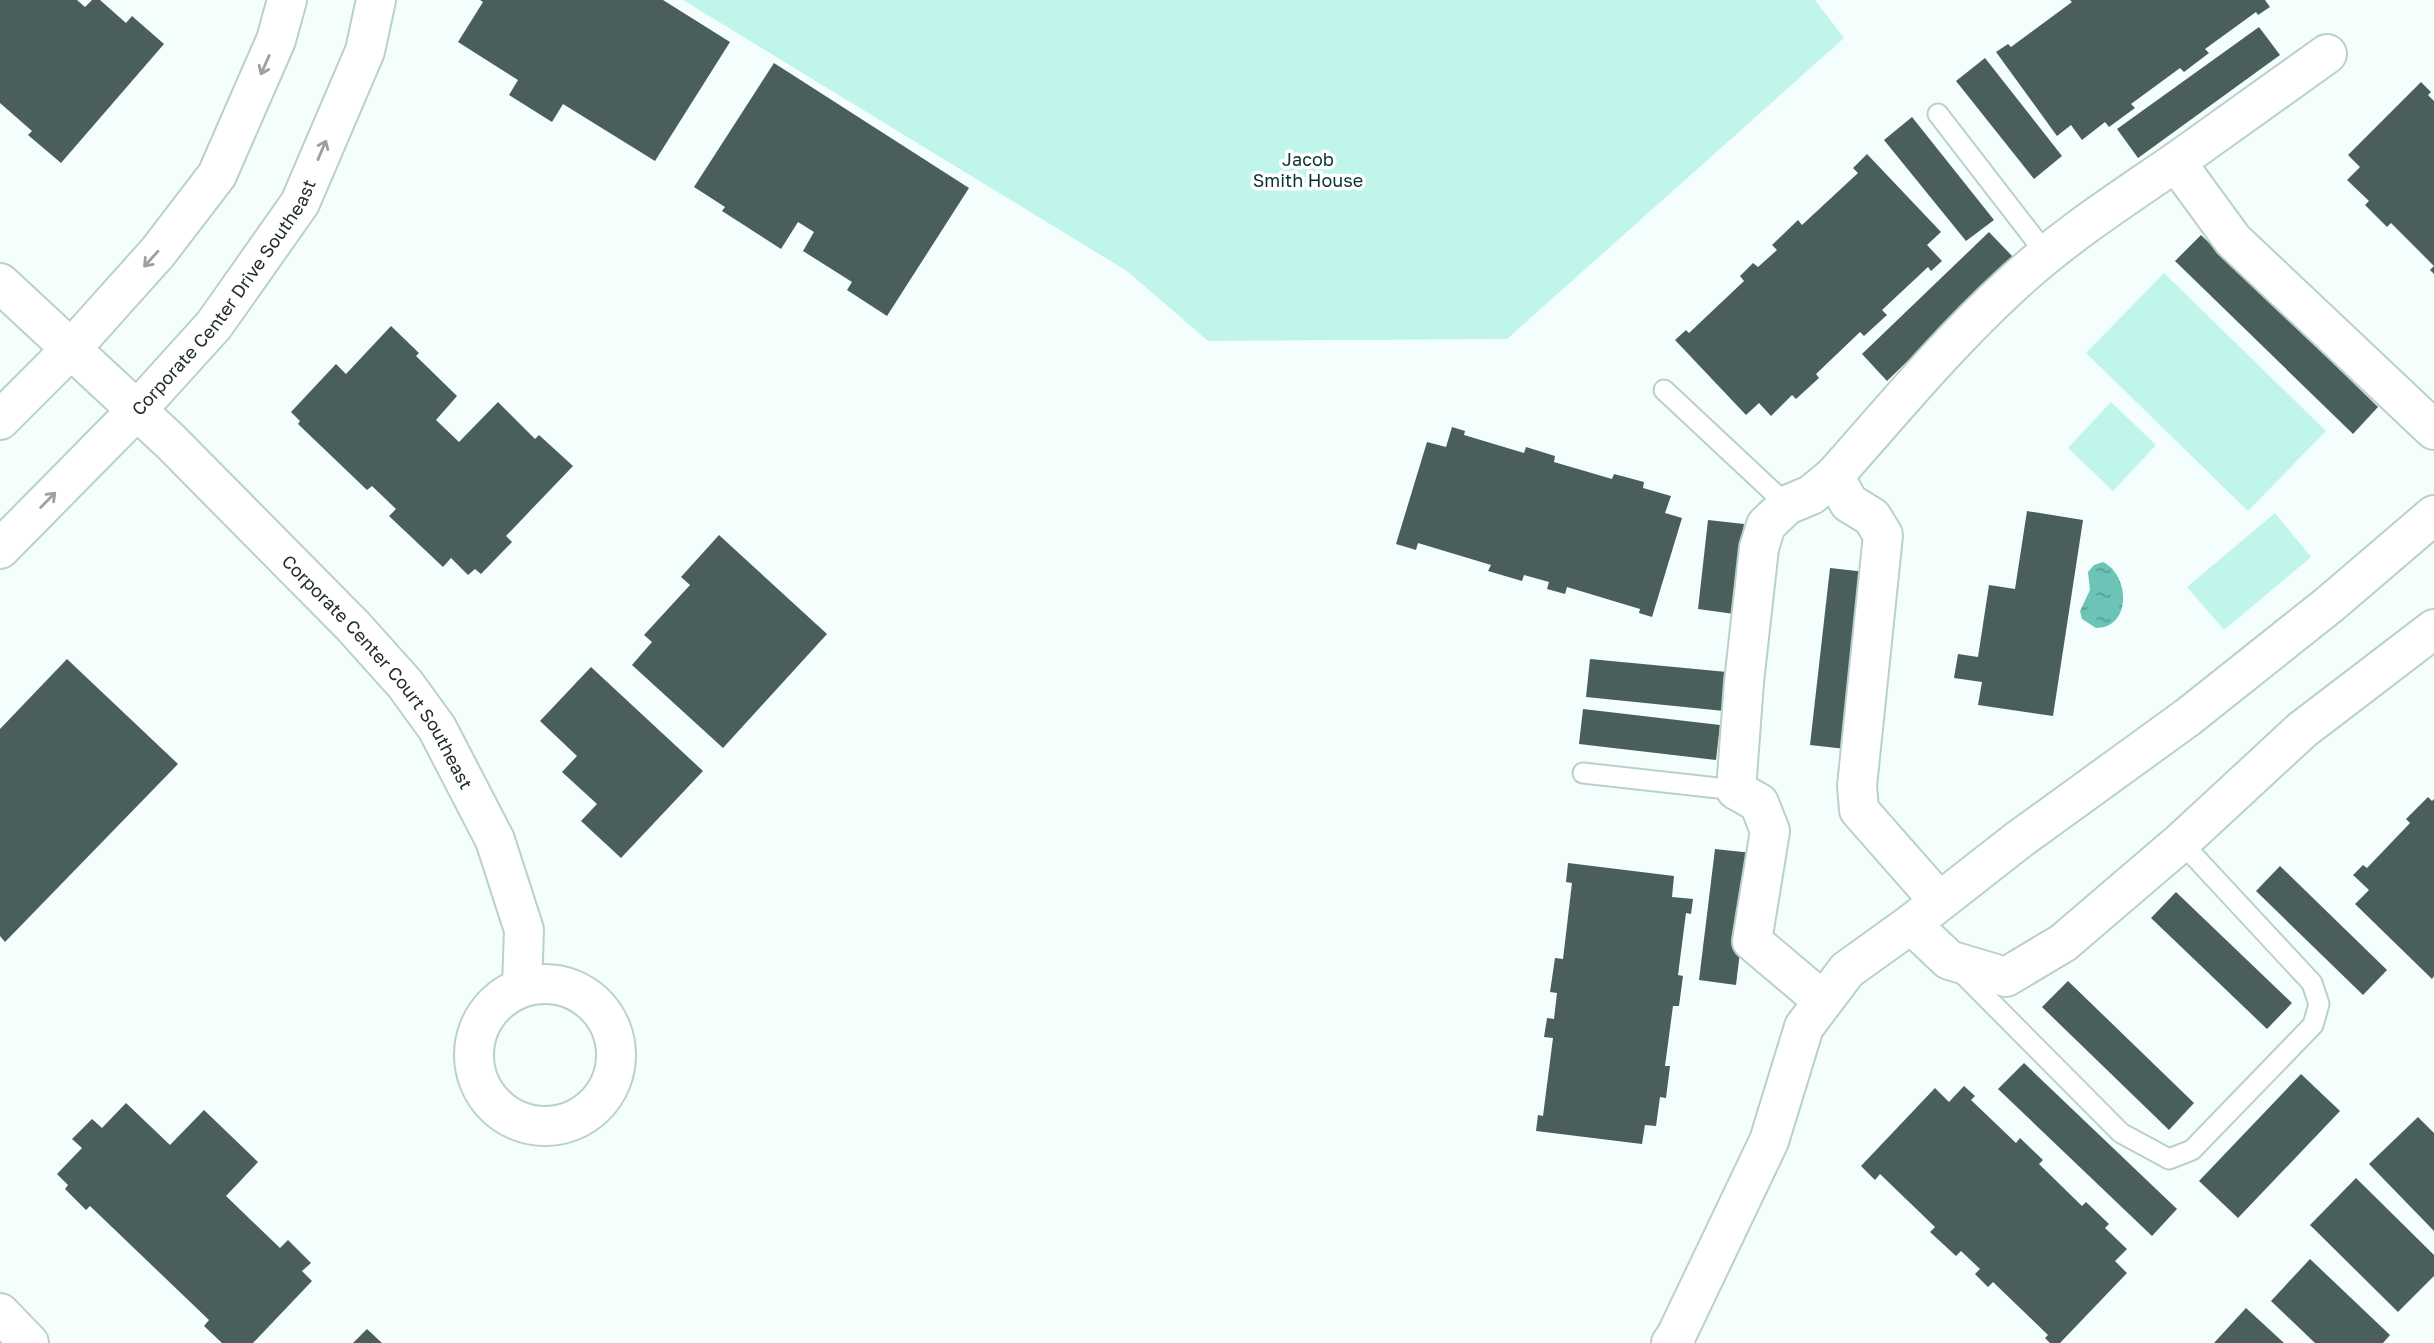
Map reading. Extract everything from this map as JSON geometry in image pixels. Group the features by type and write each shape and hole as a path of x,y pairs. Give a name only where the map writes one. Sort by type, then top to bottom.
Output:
{"street":[{"path":"0,420 72,348 158,252 217,175 276,40 287,0"},
{"name":"Corporate Center Drive Southeast","path":"0,549 137,410 214,325 300,204 365,51 376,0"},
{"path":"1823,1001 1752,941 1770,831 1759,803 1736,790 1744,682 1759,548 1766,525 1787,505 1811,495 1833,476 1965,331 2010,286 2047,255 2327,54"},
{"path":"2176,162 2233,240 2434,430"},
{"name":"Corporate Center Court Southeast","path":"0,284 137,410 353,626 405,684 437,728 495,840 524,930 522,987"},
{"path":"1833,476 1849,503 1872,517 1883,535 1857,786 1858,810 1925,913 1949,960 2006,976 2063,943 2181,842 2302,730 2434,629"},
{"path":"1671,1343 1769,1141 1804,1027 1847,970 2017,841 2188,718 2330,604 2434,515"},
{"path":"0,1314 29,1343"}],"lane":[{"path":"1938,114 2047,255"},
{"path":"1664,390 1787,505"},
{"path":"1583,773 1736,790"},
{"path":"1949,960 2121,1133 2169,1159 2192,1150 2313,1025 2319,1004 2312,983 2181,842"}],"green space":[{"name":"Jacob Smith House","path":"683,0 1815,0 1844,38 1507,339 1208,341 1127,271"},
{"path":"2164,273 2326,431 2248,511 2086,353"},
{"path":"2111,402 2156,445 2113,491 2068,448"},
{"path":"2275,513 2311,557 2224,630 2187,587"}],"water":[{"path":"2103,562 2118,578 2123,600 2116,620 2108,626 2096,628 2082,619 2080,611 2090,590 2088,572 2094,565"}],"building":[{"path":"0,0 77,0 85,7 92,0 100,0 126,23 132,16 164,44 61,163 28,135 32,131 0,103"},
{"path":"480,0 663,0 730,42 655,161 563,104 552,122 509,95 518,80 458,42 483,2"},
{"path":"2070,0 2265,0 2270,7 2258,15 2256,12 2205,49 2209,53 2184,72 2180,68 2131,104 2135,108 2109,127 2105,122 2082,140 2071,125 2057,136 1996,52 2008,44 2011,47 2072,2"},
{"path":"2259,27 2280,55 2138,158 2117,129"},
{"path":"1985,58 2062,156 2034,179 1956,81"},
{"path":"774,63 969,188 887,316 847,290 852,282 803,251 814,232 798,222 781,249 722,211 725,207 694,187"},
{"path":"2421,82 2431,92 2428,95 2434,101 2434,266 2391,223 2387,227 2365,205 2369,201 2347,180 2360,167 2348,155"},
{"path":"1912,117 1994,220 1966,241 1884,140"},
{"path":"1867,154 1941,232 1927,245 1942,261 1931,271 1928,267 1882,310 1887,315 1864,336 1860,332 1816,374 1819,378 1796,399 1792,395 1771,416 1759,403 1746,415 1675,340 1686,330 1689,333 1744,281 1740,276 1753,263 1758,267 1777,250 1772,245 1798,220 1802,225 1858,173 1853,168"},
{"path":"1989,232 2014,258 1887,381 1862,354"},
{"path":"2201,235 2378,407 2353,434 2175,261"},
{"path":"391,326 419,353 416,356 457,396 436,420 459,442 498,402 535,439 539,435 573,466 506,536 512,542 481,574 475,569 468,575 451,558 443,567 389,516 396,509 372,486 367,490 298,424 300,421 291,412 336,364 346,374"},
{"path":"1452,427 1465,431 1464,435 1524,453 1526,447 1555,456 1554,462 1612,479 1614,474 1644,482 1643,488 1671,496 1665,513 1682,518 1652,617 1639,613 1640,609 1567,587 1565,594 1547,589 1549,582 1524,575 1522,581 1488,571 1491,565 1418,543 1416,550 1396,544 1427,442 1446,447"},
{"path":"2027,511 2083,520 2053,716 1978,705 1982,682 1954,678 1958,654 1978,657 1989,585 2015,589"},
{"path":"1708,520 1744,524 1734,614 1698,609"},
{"path":"719,535 827,634 723,748 632,665 652,642 644,635 690,585 681,577"},
{"path":"1830,568 1866,572 1846,749 1810,745"},
{"path":"67,659 178,764 5,942 0,936 0,729"},
{"path":"1590,659 1727,672 1724,711 1586,697"},
{"path":"591,667 703,771 621,858 581,821 597,804 562,772 577,756 540,721"},
{"path":"1583,709 1720,725 1716,760 1579,744"},
{"path":"2428,797 2432,801 2434,799 2432,979 2355,904 2369,890 2353,875 2363,865 2367,868 2410,823 2406,819"},
{"path":"1715,849 1752,853 1736,985 1699,980"},
{"path":"1568,863 1674,876 1672,897 1693,899 1691,914 1686,913 1678,975 1683,976 1679,1006 1673,1006 1665,1066 1670,1066 1666,1098 1660,1097 1656,1126 1645,1125 1642,1144 1536,1131 1538,1115 1543,1116 1553,1038 1544,1037 1547,1018 1554,1019 1557,993 1550,992 1555,958 1563,959 1572,883 1566,882"},
{"path":"2280,866 2387,970 2363,995 2256,891"},
{"path":"2176,892 2292,1003 2267,1029 2151,918"},
{"path":"2068,981 2194,1103 2169,1130 2042,1007"},
{"path":"2024,1063 2177,1209 2152,1236 1998,1089"},
{"path":"2301,1074 2340,1111 2238,1218 2199,1181"},
{"path":"1964,1086 1975,1096 1971,1100 2016,1143 2020,1138 2043,1160 2039,1164 2082,1206 2086,1202 2109,1224 2105,1228 2127,1249 2115,1261 2127,1273 2060,1343 2050,1343 2045,1338 2048,1335 1993,1282 1988,1287 1975,1274 1980,1269 1961,1251 1956,1256 1930,1232 1935,1227 1880,1174 1875,1180 1861,1166 1935,1088 1949,1102"},
{"path":"126,1103 170,1145 204,1110 258,1162 226,1196 280,1248 288,1240 311,1263 302,1271 312,1281 253,1343 222,1343 204,1326 209,1320 90,1206 86,1210 65,1189 68,1185 57,1174 82,1148 72,1139 92,1119 102,1128"},
{"path":"2418,1117 2434,1133 2434,1231 2369,1164"},
{"path":"2356,1178 2434,1255 2434,1276 2398,1312 2310,1225"},
{"path":"2310,1259 2390,1335 2383,1343 2315,1343 2271,1301"},
{"path":"2246,1308 2284,1343 2214,1343"},
{"path":"367,1329 382,1343 353,1343"}]}
